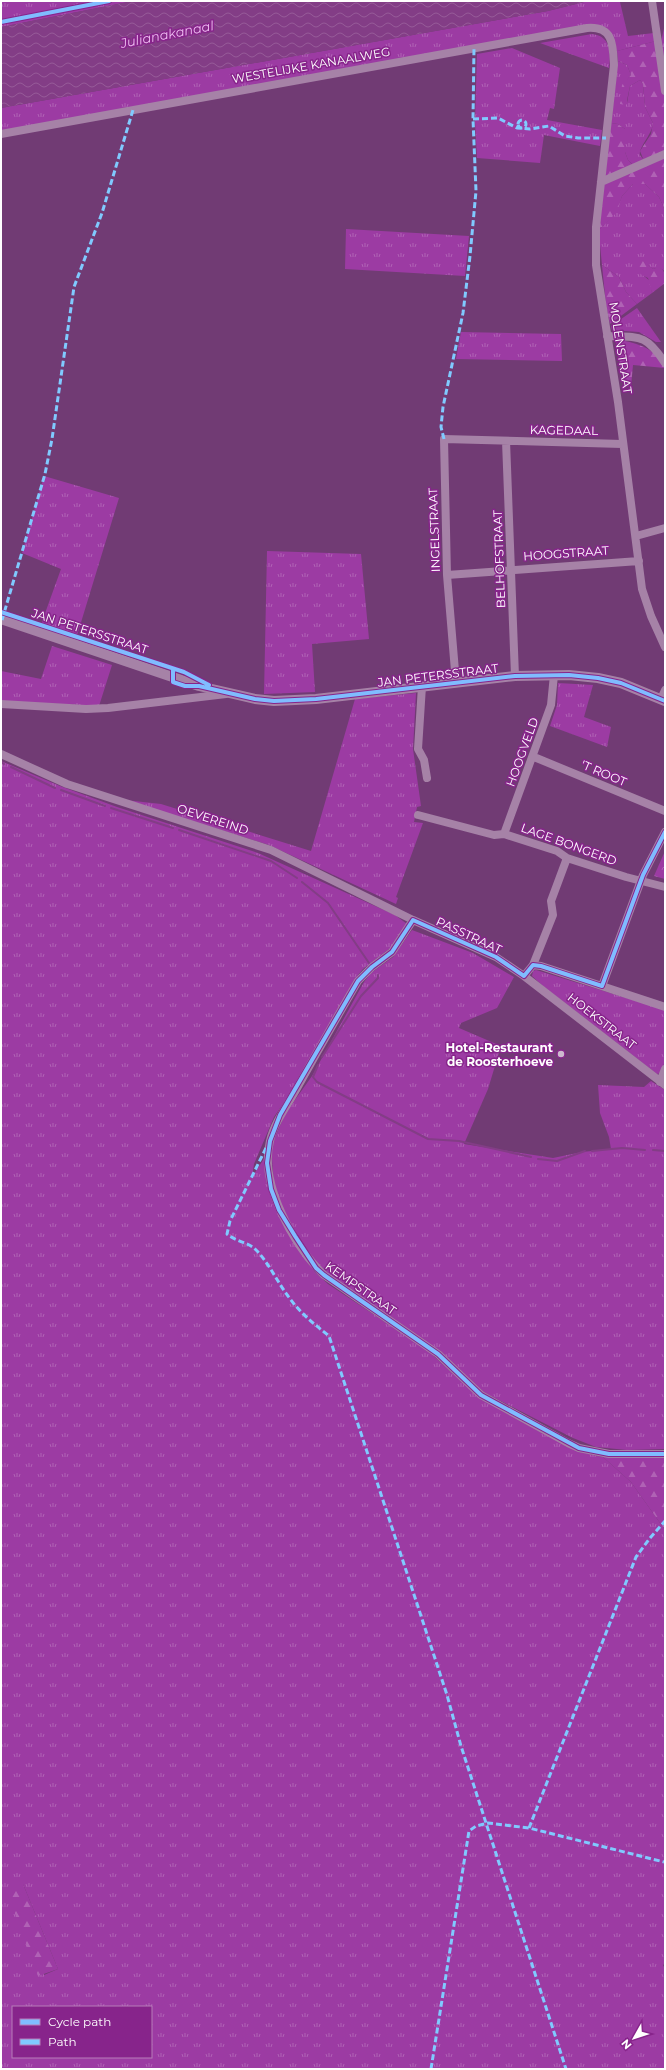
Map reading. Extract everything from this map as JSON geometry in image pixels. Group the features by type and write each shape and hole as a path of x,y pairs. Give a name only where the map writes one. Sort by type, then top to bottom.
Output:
{"street":[{"path":"652,1 665,91"},
{"name":"WESTELIJKE KANAALWEG","path":"1,134 587,28 594,28 605,32 611,38 614,48"},
{"name":"MOLENSTRAAT","path":"614,48 614,65 596,227 596,265 636,536 642,589 651,616 665,647"},
{"path":"601,182 665,154"},
{"path":"607,336 642,338 649,342 665,363"},
{"path":"657,351 665,345"},
{"name":"INGELSTRAAT","path":"456,683 447,575 444,439 506,441"},
{"name":"KAGEDAAL","path":"506,441 622,444"},
{"name":"BELHOFSTRAAT","path":"506,441 515,676"},
{"path":"636,536 665,528"},
{"name":"HOOGSTRAAT","path":"447,575 511,569 639,561"},
{"name":"JAN PETERSSTRAAT","path":"1,621 199,686 255,699 292,700 344,696 515,676 554,675 598,678 621,683 664,696"},
{"name":"HOOGVELD","path":"504,834 534,757 551,705 554,675"},
{"path":"422,686 418,749 424,760 427,778"},
{"path":"1,704 86,709 108,708 229,693"},
{"name":"OEVEREIND","path":"1,754 68,784 270,850 413,920"},
{"name":"'T ROOT","path":"534,757 665,812"},
{"name":"LAGE BONGERD","path":"418,815 494,835 504,834 557,851 567,858 626,877 665,887"},
{"path":"602,986 641,880 665,832"},
{"path":"524,976 533,965 553,916 551,900 567,858"},
{"name":"PASSTRAAT","path":"413,920 496,957 524,976"},
{"name":"KEMPSTRAAT","path":"413,920 392,952 372,967 358,981 280,1115 270,1141 267,1163 271,1189 279,1210 310,1259 324,1275 438,1354 481,1395 579,1448 609,1454 665,1454"},
{"path":"533,965 665,1007"},
{"name":"HOEKSTRAAT","path":"524,976 663,1084"},
{"path":"663,1084 665,1069"}],"green space":[{"path":"133,1 1,27 1,2"},
{"path":"588,1 621,1 628,36 654,33 656,41 617,51 603,29 1,131 1,108 548,11"},
{"path":"665,24 665,210 659,197 645,184 633,184 622,196 617,212 599,230 611,123 618,124 625,129 625,152 628,160 637,170 644,161 640,151 651,134 653,123 645,107 643,84 640,80 630,86 626,105 620,104 622,85 631,75 627,65 618,61 617,51 656,41 658,55"},
{"path":"592,34 603,38 608,46 610,51 609,68 540,43"},
{"path":"512,48 560,68 554,109 550,108 547,120 602,130 600,146 544,135 540,163 477,158 475,122 477,54"},
{"path":"618,61 627,65 631,75 627,80 627,103 630,86 640,80 643,84 645,107 653,123 651,131 640,152 640,155 649,165 638,170 628,160 625,152 625,129 618,124 611,123"},
{"path":"633,184 645,184 659,197 665,210 665,272 660,268 653,269 642,261 644,276 650,281 652,293 637,304 626,292 619,277 602,265 599,235 599,230 616,212 622,196"},
{"path":"346,229 469,236 465,276 345,269"},
{"path":"634,257 638,257 653,269 659,267 663,270 665,274 665,283 652,293 648,278 636,269 631,261"},
{"path":"602,265 619,277 626,292 637,304 610,324 606,305"},
{"path":"637,308 661,342 656,342 639,332 612,330 611,326"},
{"path":"461,332 561,334 562,361 456,359"},
{"path":"619,340 646,348 662,361 665,368 633,365 631,386 624,387 616,342"},
{"path":"44,476 119,498 75,642 39,630 61,569 22,553"},
{"path":"267,551 361,554 369,639 312,644 315,692 264,694"},
{"path":"52,646 112,665 99,706 1,701 1,671 41,679"},
{"path":"558,683 593,685 584,717 611,727 607,747 550,726 557,705"},
{"path":"416,693 413,749 421,806 417,807 414,822 423,823 396,897 398,898 396,904 269,845 125,800 161,804 311,851 355,699"},
{"path":"1,761 60,786 117,807 258,853 395,915 407,924 393,946 363,969 358,975 291,1092 274,1117 254,1164 252,1177 265,1157 266,1174 301,1252 315,1272 328,1284 427,1350 481,1399 589,1454 603,1457 631,1482 665,1530 665,1961 663,1966 665,1967 665,2069 1,2069","holes":["23,1884 58,1969 44,1975"]},
{"path":"665,851 665,879 654,876"},
{"path":"412,930 473,953 514,977 497,1008 461,1023 459,1028 501,1046 488,1089 464,1144 553,1158 582,1152 611,1149 609,1137 600,1113 598,1085 644,1087 651,1081 665,1090 665,1449 627,1450 596,1447 573,1438 479,1390 318,1266 287,1218 275,1196 271,1147 285,1114 312,1076 364,982 371,973 393,957"},
{"path":"536,970 665,1010 665,1061 661,1073 657,1074 543,986 532,976 533,971"},
{"path":"603,1457 665,1457 665,1530 631,1482"},
{"path":"23,1884 58,1969 38,1976 7,1892"}],"water":[{"name":"Julianakanaal","path":"133,1 588,1 548,11 1,108 1,27"}],"waterway":[{"path":"11,767 55,788"},
{"path":"61,790 105,806"},
{"path":"111,808 173,828"},
{"path":"179,830 271,861 297,878"},
{"path":"302,882 328,903 369,963"},
{"path":"322,1057 361,996 378,978 378,975"},
{"path":"318,1065 313,1077 317,1082 428,1139 459,1141 531,1157"},
{"path":"592,1151 622,1148 645,1150"},
{"path":"653,1150 665,1151"},
{"path":"538,1159 557,1161 585,1151"}],"marked path":[{"path":"444,439 441,427 443,407 463,313 476,191 473,119 474,48"},
{"path":"2,620 45,474 52,439 74,287 102,213 133,110"},
{"path":"473,119 498,118 517,128 530,129 549,126 565,136 578,138 606,138"},
{"path":"520,120 524,120 526,124 524,128 520,128 518,126 518,122 520,120"},
{"path":"266,1148 230,1221 227,1234 254,1248 264,1259 292,1302 302,1313 329,1336 447,1695 461,1746 566,2069"},
{"path":"529,1828 636,1557 665,1521"},
{"path":"431,2069 469,1831 476,1826 488,1823 529,1828 664,1862"}],"cycle path":[{"path":"1,22 109,1"},
{"path":"1,612 184,672 209,685"},
{"path":"173,669 173,682 185,686 199,686 255,699 274,701 316,699 515,676 569,675 598,678 621,683 665,701"},
{"path":"665,832 643,875 602,986 541,966 533,965 524,976 496,957 413,920 392,952 372,967 358,981 280,1115 270,1141 267,1163 271,1189 279,1210 316,1268 438,1354 481,1395 579,1448 609,1454 665,1454"}],"place":[{"name":"Hotel-Restaurant de Roosterhoeve","path":"561,1054"}]}
